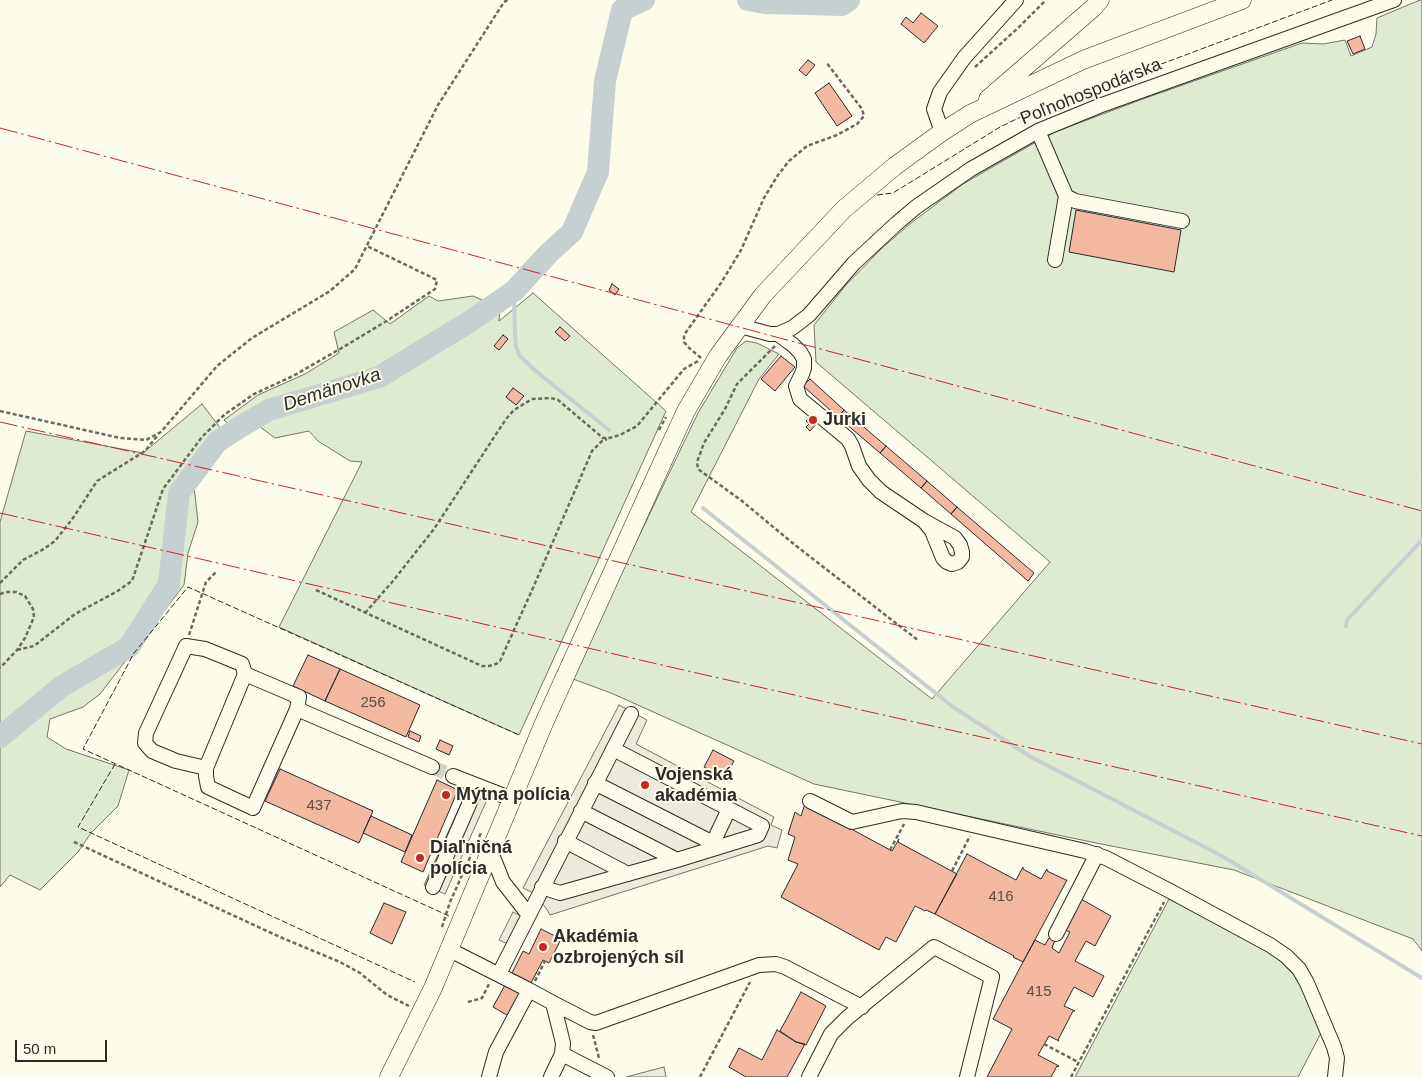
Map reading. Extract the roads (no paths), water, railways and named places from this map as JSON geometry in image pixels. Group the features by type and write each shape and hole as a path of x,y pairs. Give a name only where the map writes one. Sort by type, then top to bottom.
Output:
{"main road":[{"path":"970,114 1100,0"},
{"path":"389,1077 450,950 544,723 707,363 788,268 844,209 895,166 942,132 970,114 1083,60 1242,0"}],"street":[{"path":"942,132 934,108 940,92 964,58 1016,0"},
{"name":"Poľnohospodárska","path":"781,336 804,319 854,263 916,207 971,169 1038,131 1099,106 1394,0"},
{"path":"1038,131 1066,196 1055,260"},
{"path":"1066,196 1075,201 1182,221"},
{"path":"740,326 781,336 800,352 804,359 802,374 796,386 800,399 848,439 859,466 881,492 924,522"},
{"path":"206,768 176,761 152,751 146,743 146,733 186,646 205,649 242,664 246,674 299,697 297,709 253,808 208,787 206,768 246,674"},
{"path":"297,709 432,767"},
{"path":"497,973 631,714"},
{"path":"542,887 560,893 677,860 712,846 758,835 762,826 613,749"},
{"path":"453,776 512,799"},
{"path":"595,783 712,846"},
{"path":"433,887 477,786"},
{"path":"810,801 852,822 902,811 911,811 1098,854 1170,891 1270,945 1286,956 1299,969 1307,983 1334,1047 1337,1058 1335,1077"},
{"path":"712,846 729,809"},
{"path":"581,811 677,860"},
{"path":"565,841 628,874"},
{"path":"491,852 503,882 528,914"},
{"path":"1056,934 1098,854"},
{"path":"809,1077 831,1034 847,1018 934,947 992,978 967,1077"},
{"path":"450,950 590,1022 602,1022 759,965 776,964 862,1007"},
{"path":"489,1077 496,1052 529,990"},
{"path":"551,1077 562,1054 563,1043 553,1003"},
{"path":"562,1054 605,1076"}],"waterway":[{"name":"Demänovka","path":"0,737 62,686 129,647 169,584 179,493 217,442 269,410 379,377 469,322 514,291 548,254 572,232 598,172 605,81 622,10 644,0"},
{"name":"Demänovka","path":"748,0 765,3 842,5 849,0"},
{"path":"514,291 516,347 520,356 609,430"},
{"path":"703,508 953,707 1031,757 1222,856 1422,978"},
{"path":"1346,626 1347,620 1422,540"}],"tunnel":[{"path":"432,767 453,776"}],"place":[{"name":"Jurki","path":"813,420"},
{"name":"Vojenská akadémia","path":"645,785"},
{"name":"Mýtna polícia","path":"446,795"},
{"name":"Diaľničná polícia","path":"420,858"},
{"name":"Akadémia ozbrojených síl","path":"543,947"}]}
